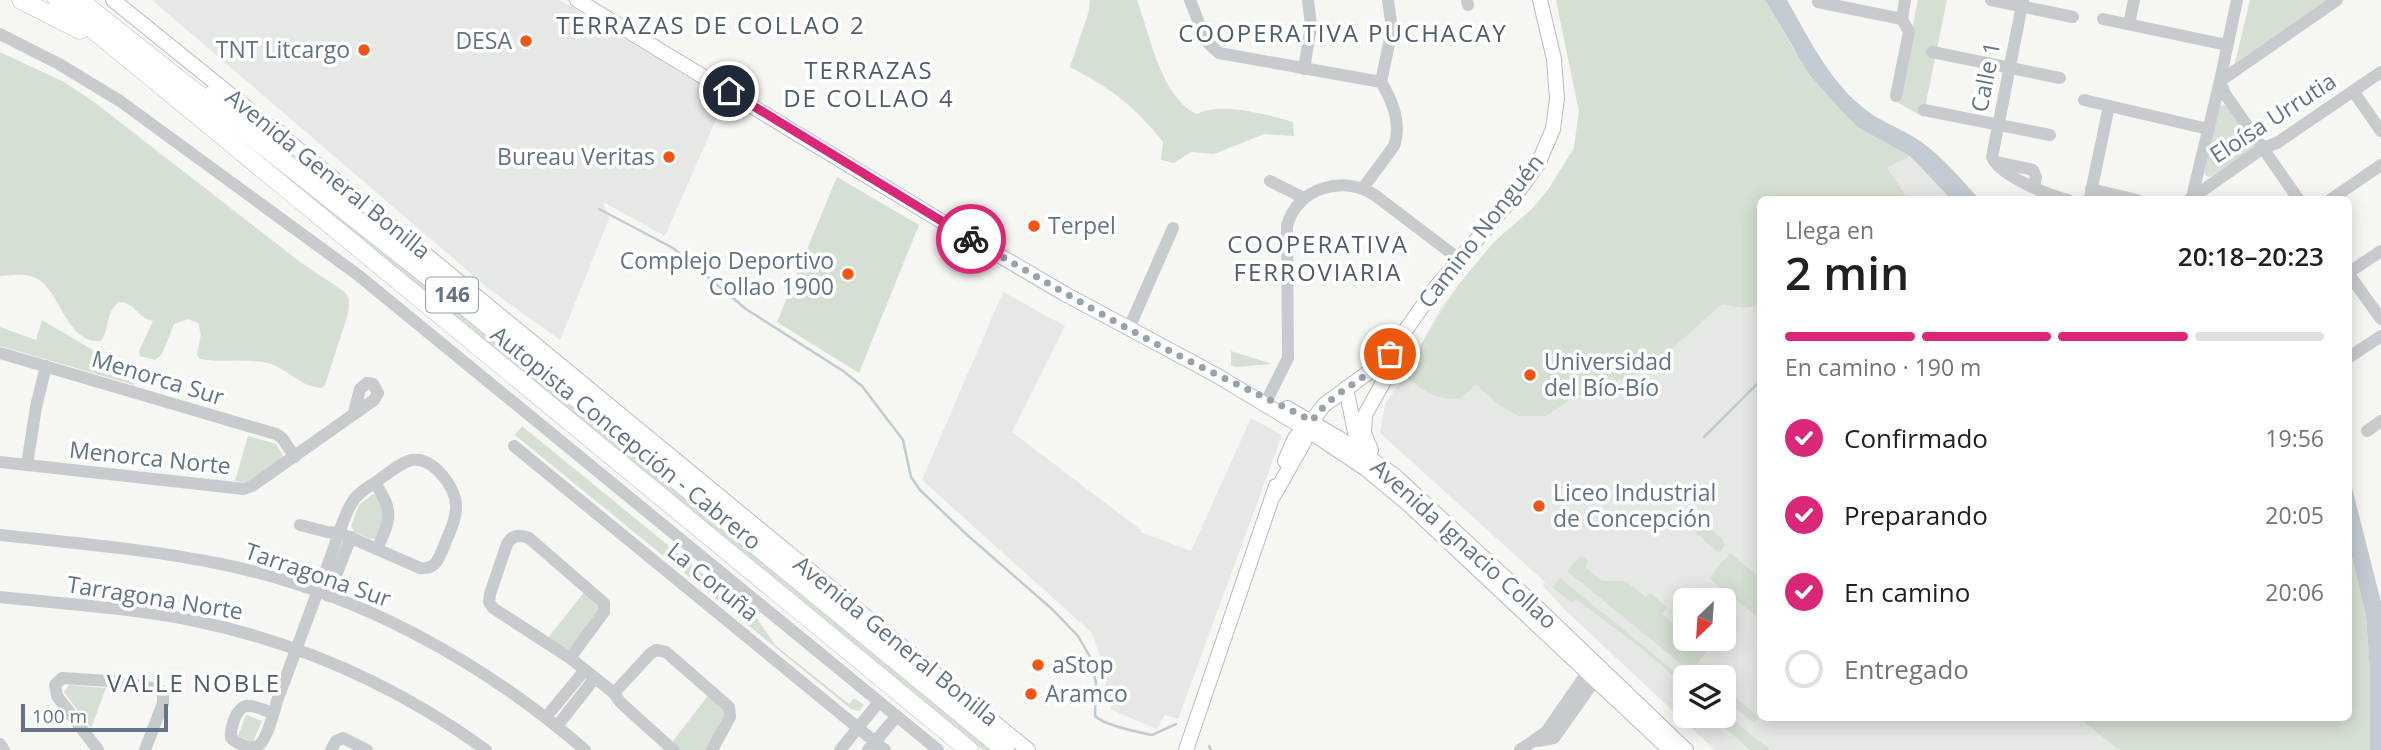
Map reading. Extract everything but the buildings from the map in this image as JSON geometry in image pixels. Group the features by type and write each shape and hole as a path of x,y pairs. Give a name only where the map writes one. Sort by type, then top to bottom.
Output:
{"highway":[{"path":"21,0 132,52 281,135"},
{"name":"Autopista Concepción - Cabrero","path":"57,0 132,52 458,300 1004,750"},
{"name":"Autopista Concepción - Cabrero","path":"79,0 132,52 969,750"}],"main road":[{"name":"Avenida General Bonilla","path":"113,0 1028,750"},
{"name":"Avenida Ignacio Collao","path":"577,0 1065,294 1394,475 1524,594 1686,750"},
{"name":"Camino Nonguén","path":"1186,750 1278,480 1295,438 1308,427 1324,405 1384,361 1436,287 1529,177 1544,152 1557,109 1550,42 1540,0"},
{"path":"1371,450 1364,433 1365,415 1393,366 1407,331"},
{"name":"Avenida Ignacio Collao","path":"1216,375 1268,398 1386,485 1669,750"},
{"path":"1346,388 1355,432 1394,475"}],"street":[{"path":"1190,0 1206,41 1219,53 1381,82"},
{"path":"1304,69 1311,26 1308,0"},
{"path":"1363,188 1394,146 1396,139 1395,113 1381,82 1392,29 1388,0"},
{"path":"1896,96 1909,32 1902,19 1905,0"},
{"path":"1991,0 2022,3 2073,17"},
{"path":"2129,24 2134,0"},
{"path":"2191,196 2237,0"},
{"path":"2220,81 2337,0"},
{"path":"1818,2 1902,19"},
{"name":"Calle 1","path":"2022,3 1997,125 1993,162 2034,187 2058,196"},
{"path":"2103,19 2227,45"},
{"path":"0,34 49,58 110,95 358,275 938,750"},
{"path":"1932,52 2060,78"},
{"name":"Eloísa Urrutia","path":"2194,196 2381,72"},
{"path":"2220,81 2230,100 2296,196"},
{"path":"2353,91 2381,131"},
{"path":"2084,100 2208,129"},
{"path":"2214,105 2222,100 2230,100"},
{"path":"2109,106 2090,193 2110,196"},
{"path":"1924,110 2050,135"},
{"path":"2336,196 2381,165"},
{"path":"1270,181 1304,198"},
{"path":"1268,398 1288,358 1286,232 1291,215 1304,198 1335,186 1363,188 1459,259"},
{"path":"1129,328 1173,228"},
{"path":"2352,271 2381,251"},
{"path":"2352,277 2381,319"},
{"path":"2352,355 2381,336"},
{"name":"Menorca Sur","path":"0,352 276,434 295,457"},
{"path":"27,466 36,407 46,366"},
{"name":"Menorca Norte","path":"0,463 240,489 252,486 295,457 345,422 354,412"},
{"path":"2367,431 2381,421"},
{"name":"La Coruña","path":"514,446 858,728 876,747"},
{"path":"273,713 346,535 353,500 405,462 414,460 423,461 439,471 453,491 456,506 454,521 439,558 430,567 420,568 346,535 300,525"},
{"path":"375,483 386,500 390,514 377,549"},
{"name":"Tarragona Sur","path":"0,535 131,549 195,559 261,574 323,594 432,643 493,679 585,750"},
{"path":"570,658 604,612 604,603 529,538 513,537 489,594 491,606 596,678 673,750"},
{"name":"Tarragona Norte","path":"0,597 170,616 248,634 297,649 351,671 404,698 446,722 486,750"},
{"path":"614,693 650,654 659,650 666,652 729,707 730,717 712,750"},
{"path":"551,722 585,670"},
{"path":"1520,750 1546,732 1591,677"},
{"path":"98,750 57,696 55,685 61,678 159,689 163,695 163,703 145,750"},
{"path":"551,722 596,678"},
{"path":"840,750 879,702"},
{"path":"876,747 897,716"},
{"path":"331,750 336,741 343,738 367,750"},
{"path":"0,744 4,750"}],"shaded area":[{"path":"152,0 560,0 725,99 665,236 603,202 609,219 560,340 489,289"},
{"path":"1090,0 1137,0 1166,80 1174,94 1197,114 1218,109 1258,113 1293,122 1294,136 1264,134 1214,154 1191,152 1174,163 1161,160 1163,142 1142,118 1109,90 1070,67 1089,11"},
{"name":"Universidad del Bío-Bío","path":"1556,0 1765,0 1794,50 1859,128 1910,156 1948,196 1757,196 1757,721 2352,721 2352,574 2370,750 1715,750 1691,728 1736,728 1736,665 1673,665 1673,711 1564,609 1543,586 1545,582 1380,433 1385,404 1405,376 1442,306 1498,238 1531,210 1548,190 1574,148 1579,111"},
{"path":"1556,0 1765,0 1794,50 1859,128 1910,156 1887,168 1906,196 1757,196 1757,304 1746,308 1722,304 1649,369 1574,397 1546,416 1519,416 1500,406 1476,384 1460,399 1430,394 1405,376 1410,363 1458,285 1494,242 1531,210 1548,190 1574,148 1579,111"},
{"path":"1765,0 1787,0 1820,56 1849,95 1873,115 1931,149 1976,196 1948,196 1910,156 1859,128 1809,74"},
{"path":"1918,0 1947,0 1923,117 1897,102"},
{"path":"2250,0 2327,0 2235,63"},
{"path":"0,52 64,82 94,102 300,262 345,292 349,300 348,314 325,385 321,388 314,387 267,363 200,359 197,355 201,334 198,323 188,319 174,324 162,354 155,360 140,356 139,351 153,321 119,302 112,311 101,341 90,340 73,328 42,282 27,275 0,276"},
{"path":"2226,105 2254,145 2253,150 2210,177 2206,176 2204,172 2219,106"},
{"path":"240,138 485,331 994,750 983,750"},
{"name":"Complejo Deportivo Collao 1900","path":"837,177 919,225 859,373 777,322"},
{"path":"1003,292 1065,326 1012,432 1141,532 1191,551 1251,418 1282,435 1178,719 1165,715 1157,729 1110,709 1113,703 1104,698 1107,677 1092,633 922,480"},
{"path":"42,320 132,370 134,385 0,346 0,327 36,340"},
{"path":"1231,351 1272,364 1236,367 1231,365"},
{"path":"522,426 757,618 775,645 849,704 854,698 864,705 859,711 851,709 515,435"},
{"path":"248,436 276,444 283,455 282,459 247,483 235,481"},
{"path":"2352,488 2381,602 2381,750 2370,750 2370,672 2366,615 2352,557"},
{"path":"376,494 386,510 377,538 370,539 354,532 351,526 359,505"},
{"path":"1703,523 1722,539 1725,545 1719,553 1696,533"},
{"path":"1730,553 1757,576 1757,617 1736,600 1736,588 1721,588 1709,578"},
{"path":"1581,556 1588,561 1585,567 1602,581 1626,581 1646,597 1650,593 1667,607 1662,614 1673,624 1673,651 1707,651 1696,665 1682,665 1567,571"},
{"path":"2352,557 2366,615 2370,672 2370,750 2119,750 2083,721 2352,721"},
{"path":"1560,578 1673,670 1673,675 1576,599 1572,603 1552,587"},
{"path":"586,590 602,607 573,648 567,651 547,639"},
{"path":"69,685 106,688 91,728 64,692"},
{"path":"710,693 727,710 709,750 679,750 673,741"},
{"path":"1736,698 1757,715 1754,723 1736,708"},
{"path":"246,715 262,721 253,742 238,736"},
{"path":"1736,722 1770,750 1750,750 1725,728 1736,728"}],"waterway":[{"path":"599,209 673,248 746,309 862,386 903,440 911,477 920,490 1052,609 1078,636 1090,657 1096,683 1095,716 1113,725 1152,735 1176,724"},
{"path":"1704,437 1757,384"},
{"path":"1209,746 1211,750"}],"way so far":[{"path":"971,239 1065,294 1216,375 1312,421 1332,397 1372,372 1390,354"}],"place":[{"name":"DESA","path":"526,41"},
{"name":"TNT Litcargo","path":"364,50"},
{"name":"Bureau Veritas","path":"669,157"},
{"name":"Terpel","path":"1034,226"},
{"name":"Complejo Deportivo Collao 1900","path":"848,274"},
{"name":"Universidad del Bío-Bío","path":"1530,375"},
{"name":"Liceo Industrial de Concepción","path":"1539,506"},
{"name":"aStop","path":"1038,665"},
{"name":"Aramco","path":"1031,694"}],"district":[{"name":"TERRAZAS DE COLLAO 2","path":"711,26"},
{"name":"COOPERATIVA PUCHACAY","path":"1343,34"},
{"name":"TERRAZAS DE COLLAO 4","path":"869,85"},
{"name":"COOPERATIVA FERROVIARIA","path":"1318,259"},
{"name":"VALLE NOBLE","path":"194,684"}],"route":[{"path":"729,91 971,239"}]}
